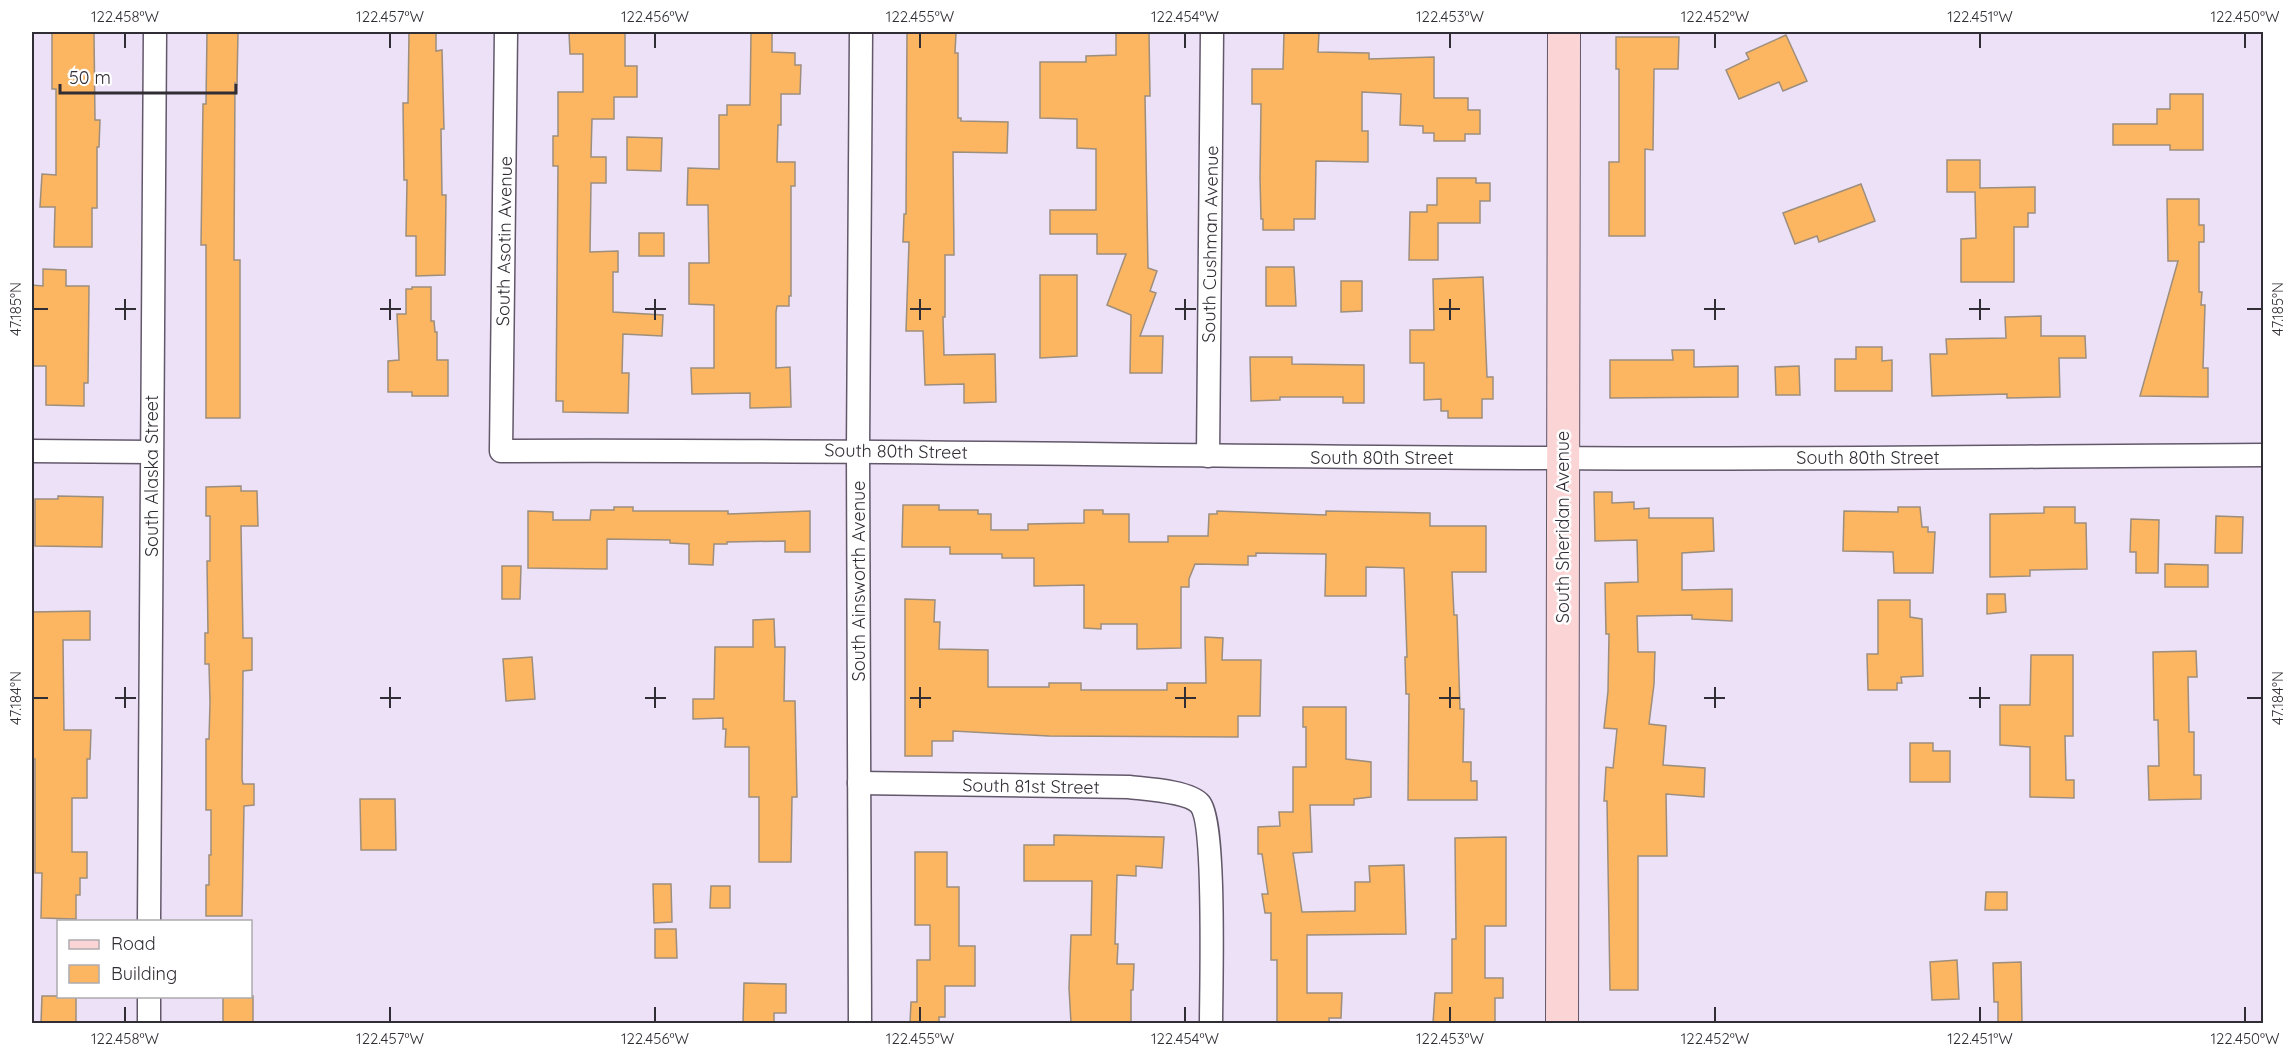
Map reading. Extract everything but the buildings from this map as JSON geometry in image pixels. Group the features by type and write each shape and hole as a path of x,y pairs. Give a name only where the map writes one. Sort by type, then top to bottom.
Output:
{"street":[{"name":"South Alaska Street","path":"149,920 155,32"},
{"name":"South Asotin Avenue","path":"501,452 506,32"},
{"name":"South Ainsworth Avenue","path":"860,1023 858,450 861,32"},
{"name":"South Cushman Avenue","path":"1208,456 1212,32"},
{"name":"South Sheridan Avenue","path":"1562,1023 1564,32"},
{"name":"South 80th Street","path":"501,452 858,450 1208,456 1562,458 2264,455"},
{"path":"32,451 151,452"},
{"name":"South 81st Street","path":"859,783 1129,787 1172,793 1195,800 1200,804 1205,818 1209,865 1211,1023"},
{"path":"149,998 149,1023"}]}
